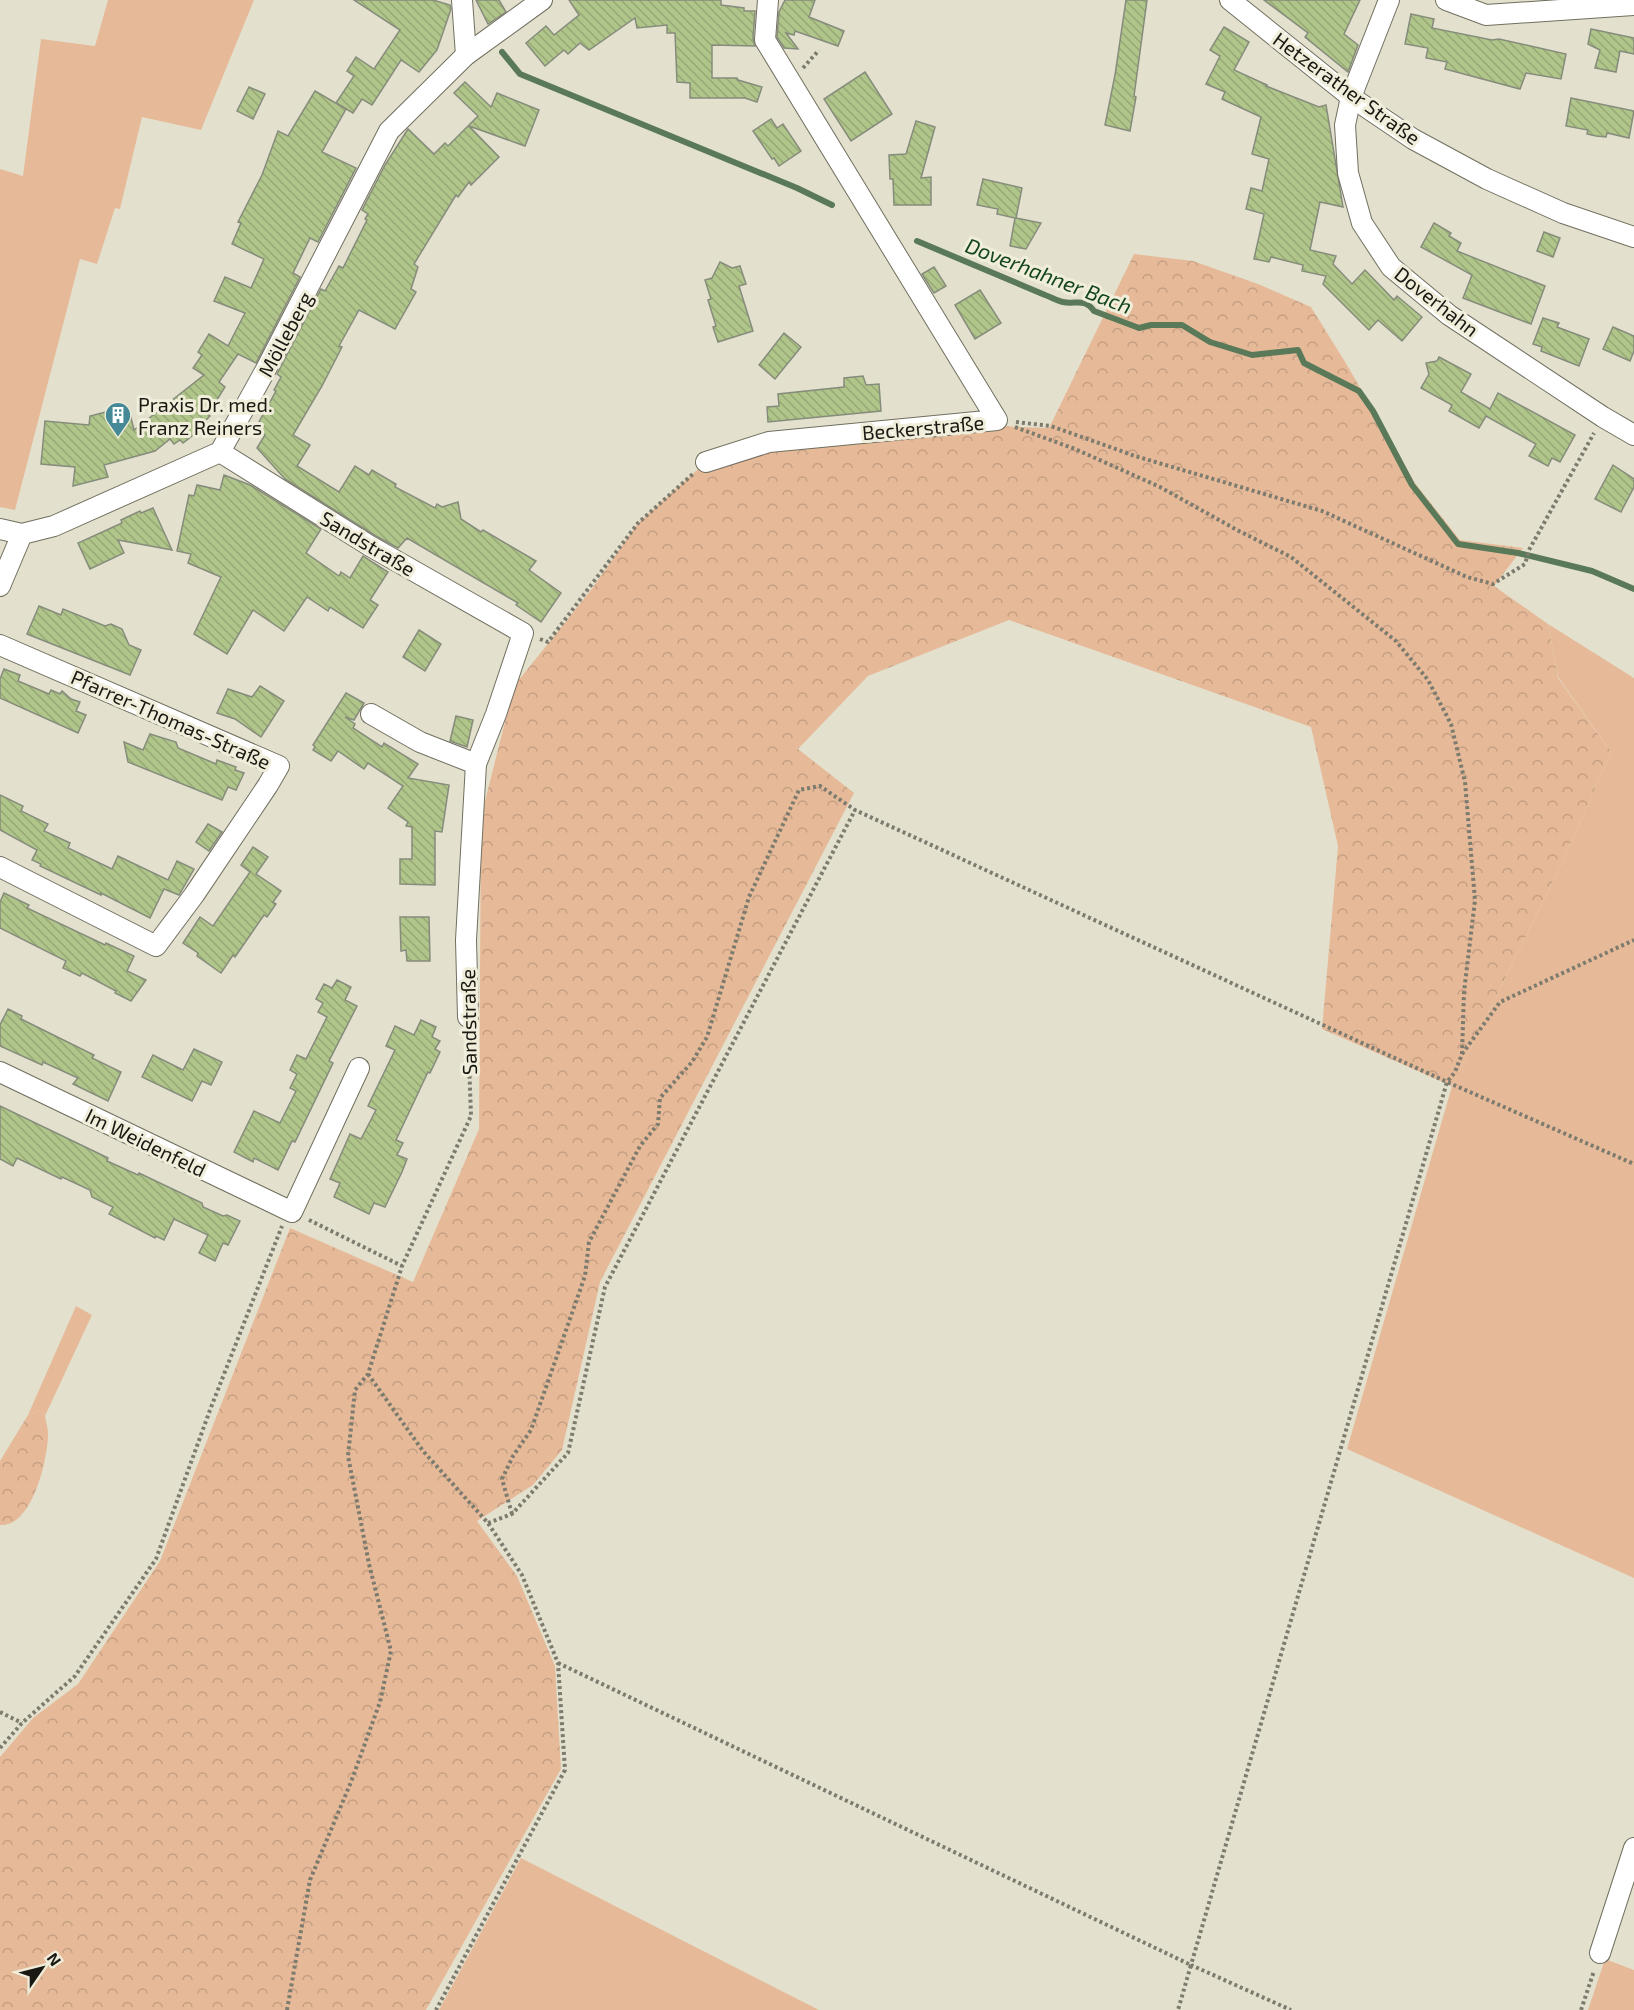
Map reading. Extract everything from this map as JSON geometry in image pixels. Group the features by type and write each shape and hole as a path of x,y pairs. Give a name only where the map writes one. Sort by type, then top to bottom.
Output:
{"street":[{"path":"462,0 466,55"},
{"name":"Mölleberg","path":"220,452 265,371 389,131 466,55 542,0"},
{"name":"Beckerstraße","path":"706,462 769,442 997,420 765,40 768,0"},
{"name":"Hetzerather Straße","path":"1230,0 1351,97 1413,139 1487,179 1563,213 1634,237"},
{"name":"Doverhahn","path":"1389,0 1351,97 1345,125 1348,173 1362,223 1391,267 1449,315 1634,435"},
{"path":"1446,0 1486,15 1634,5"},
{"path":"0,529 22,534 54,526 220,452"},
{"name":"Sandstraße","path":"220,452 370,546 522,633 496,714 476,764 466,940 468,1017"},
{"path":"0,586 22,534"},
{"name":"Pfarrer-Thomas-Straße","path":"0,645 279,766 206,877 156,946 0,867"},
{"path":"371,714 420,742 476,764"},
{"path":"290,1211 359,1068"},
{"name":"Im Weidenfeld","path":"0,1072 290,1211"},
{"path":"1600,1953 1634,1848"}],"path":[{"path":"997,420 1051,426 1135,456 1322,512 1467,577 1493,584 1525,564 1529,550 1603,417"},
{"path":"997,420 1076,449 1160,487 1291,558 1396,641 1428,680 1451,724 1465,782 1475,900 1464,992 1462,1054"},
{"path":"522,633 548,642 638,523 706,462"},
{"path":"512,1514 502,1479 513,1456 531,1430 585,1276 589,1242 640,1146 658,1124 660,1098 692,1062 707,1037 749,897 799,790 820,786 855,810 1447,1082 1634,1164"},
{"path":"488,1523 512,1514 568,1453 605,1287 855,810"},
{"path":"1178,2010 1447,1082 1455,1072 1462,1054 1500,1002 1634,940"},
{"name":"Sandstraße","path":"287,2010 309,1880 351,1782 380,1702 391,1651 369,1564 348,1456 355,1390 368,1374 402,1266 471,1116 468,1017"},
{"path":"0,1748 22,1723 75,1676 156,1559 210,1410 290,1211 402,1266"},
{"path":"368,1374 423,1451 488,1523 522,1575 558,1663 565,1770 436,2010"},
{"path":"558,1663 1191,1965 1291,2010"},
{"path":"0,1712 22,1723"},
{"path":"1581,2010 1600,1953"}],"green space":[{"path":"108,0 254,0 201,130 142,117 120,209 115,208 97,264 80,259 15,510 0,507 0,169 23,176 41,39 95,46"},
{"path":"1134,254 1193,261 1258,284 1311,307 1415,483 1460,540 1523,548 1494,586 1548,624 1558,678 1611,752 1563,861 1452,1086 1322,1029 1338,846 1311,727 1009,620 868,676 798,749 854,793 600,1282 562,1450 533,1485 477,1521 517,1576 555,1666 561,1769 426,2010 0,2010 0,1757 33,1718 78,1684 160,1561 290,1228 413,1282 479,1129 481,817 514,686 591,590 638,523 706,462 769,442 952,424 1049,428"},
{"path":"1548,624 1634,678 1634,1578 1347,1449 1452,1086 1563,861 1611,752 1558,677"},
{"path":"76,1306 92,1315 45,1416 39,1411 28,1415"},
{"path":"39,1411 45,1416 48,1434 45,1459 36,1490 21,1516 11,1523 0,1525 0,1461 28,1415"},
{"path":"521,1858 819,2010 439,2010"},
{"path":"1605,1959 1634,1970 1634,2010 1588,2010"}],"building":[{"path":"354,0 433,0 450,5 451,9 437,50 419,72 401,60 372,105 362,99 353,113 336,103 354,76 347,71 356,57 374,69 400,30"},
{"path":"476,0 499,0 506,12 488,24"},
{"path":"569,0 721,0 721,5 744,8 744,11 755,11 753,39 755,46 712,45 712,78 737,78 762,87 757,102 745,98 690,98 690,83 677,82 675,33 667,33 667,25 637,28 635,18 589,50 580,43 568,54 564,50 545,66 526,43 546,26 554,35 579,15"},
{"path":"785,0 815,0 809,17 844,31 838,46 795,31 794,35 786,33 798,49 784,48 777,37 779,12"},
{"path":"1126,0 1147,0 1130,131 1105,125"},
{"path":"1264,0 1360,0 1344,34 1358,45 1348,72 1305,37 1308,33"},
{"path":"1411,14 1434,19 1432,28 1492,40 1499,39 1566,54 1561,79 1526,73 1520,89 1445,69 1447,62 1426,58 1428,48 1405,44"},
{"path":"1224,27 1249,42 1234,70 1266,86 1319,107 1326,105 1343,207 1320,202 1310,250 1336,256 1333,264 1352,284 1365,270 1394,300 1397,296 1422,317 1402,341 1378,320 1369,330 1323,284 1326,276 1302,271 1303,265 1271,257 1269,262 1254,259 1264,214 1246,209 1251,188 1262,191 1269,159 1252,154 1261,117 1222,99 1225,92 1206,84 1220,56 1210,50"},
{"path":"1591,29 1634,38 1634,54 1620,51 1616,72 1595,68 1600,50 1588,44"},
{"path":"865,72 892,114 851,141 824,99"},
{"path":"465,82 491,107 497,93 539,110 525,146 469,126 499,157 471,185 469,182 458,197 456,195 414,264 418,267 411,289 416,292 395,329 359,310 339,346 342,347 322,386 293,435 310,445 297,466 339,492 355,466 369,475 372,470 396,484 395,487 435,508 437,504 442,507 458,502 461,519 536,561 529,570 561,593 541,622 516,605 518,603 407,538 398,548 376,536 285,479 257,448 265,435 255,429 276,391 274,390 281,377 277,374 321,289 325,291 339,266 343,268 367,220 365,219 368,214 362,210 385,165 408,129 434,154 445,143 448,146 478,116 454,93"},
{"path":"249,87 265,94 253,119 237,111"},
{"path":"315,91 346,109 322,152 356,168 318,242 310,238 293,273 300,277 256,363 238,354 219,382 225,387 208,414 210,416 205,421 208,424 183,443 180,440 174,444 170,439 155,451 104,465 108,477 73,486 75,467 41,464 45,421 89,425 90,416 110,411 113,419 130,414 134,430 204,375 193,368 202,355 198,352 209,334 228,346 245,313 214,301 225,277 251,288 264,259 232,244 241,223 238,222 262,175 278,131 288,136"},
{"path":"1571,98 1634,111 1629,138 1607,133 1606,137 1596,136 1587,134 1588,130 1566,126"},
{"path":"771,119 777,128 783,124 801,151 779,166 753,131"},
{"path":"916,121 935,127 921,178 931,177 931,205 894,205 889,155 906,154"},
{"path":"983,179 1022,188 1016,218 1041,223 1026,249 1010,246 1015,218 997,214 998,209 977,205"},
{"path":"1434,223 1451,233 1449,236 1461,243 1457,251 1545,286 1531,324 1463,298 1472,275 1421,247"},
{"path":"1544,232 1560,238 1553,257 1537,251"},
{"path":"720,262 732,268 740,266 746,284 739,286 753,331 718,342 708,300 711,299 705,280 712,278"},
{"path":"934,267 946,286 934,293 922,274"},
{"path":"980,290 1001,323 975,339 955,305"},
{"path":"1543,318 1559,323 1557,327 1589,339 1579,366 1541,351 1542,347 1533,344"},
{"path":"1613,327 1634,336 1634,351 1630,361 1603,349"},
{"path":"784,333 801,347 775,379 759,365"},
{"path":"1439,357 1471,374 1461,392 1490,409 1498,393 1575,435 1560,462 1552,458 1548,466 1529,456 1536,444 1486,416 1479,428 1449,411 1452,405 1421,388 1429,374 1426,363 1437,361"},
{"path":"863,376 866,385 879,384 881,411 768,422 767,407 779,406 778,394 844,387 844,378"},
{"path":"1613,465 1634,479 1634,487 1621,512 1595,499"},
{"path":"224,475 250,485 321,529 306,553 339,576 341,572 350,578 363,556 388,572 370,600 378,605 363,628 330,607 328,611 307,597 284,631 253,610 227,654 194,634 221,577 188,563 191,554 177,551 189,495 194,496 197,485 220,490"},
{"path":"153,508 172,550 118,540 124,553 90,569 78,543 122,523 121,520 140,511 141,513"},
{"path":"39,606 61,615 63,609 105,626 111,624 122,629 129,645 141,650 130,675 27,634"},
{"path":"419,630 441,644 425,671 403,657"},
{"path":"4,669 20,675 18,681 49,694 51,690 60,694 62,691 71,699 80,702 76,711 86,715 78,733 0,698 0,679"},
{"path":"260,686 284,701 261,737 235,719 217,713 228,689 252,697"},
{"path":"346,693 364,703 354,720 345,717 355,724 353,728 382,747 384,743 418,764 408,778 449,785 442,832 435,831 435,885 400,884 400,859 412,859 412,827 406,826 408,822 388,808 403,786 368,763 364,769 338,751 331,761 313,750 315,747 313,745"},
{"path":"456,716 473,720 467,747 450,741"},
{"path":"150,734 176,742 178,748 216,764 217,760 236,767 235,770 244,773 236,790 228,787 222,800 128,762 124,742 143,750"},
{"path":"0,795 23,806 21,811 48,824 44,831 70,843 68,848 112,869 118,856 168,880 177,861 194,869 179,895 164,889 150,918 40,866 41,864 32,860 37,850 0,830"},
{"path":"208,824 222,832 209,851 196,842"},
{"path":"253,847 268,857 256,874 281,891 273,902 276,904 267,917 264,915 221,973 183,943 200,917 213,926 250,872 241,865"},
{"path":"4,893 29,905 27,908 105,945 106,943 134,956 127,971 146,980 131,1001 82,973 80,976 63,968 66,961 0,928 0,902"},
{"path":"400,917 429,917 430,961 407,961 406,950 401,951"},
{"path":"337,980 351,987 345,1000 357,1006 329,1061 333,1063 295,1142 292,1141 278,1170 254,1158 253,1162 234,1152 254,1111 280,1123 296,1091 290,1088 297,1074 290,1070 297,1055 306,1059 327,1017 318,1012 323,1003 316,999 324,984 332,988"},
{"path":"8,1009 22,1016 21,1019 94,1055 92,1058 121,1072 108,1101 73,1084 78,1078 0,1046 0,1025"},
{"path":"421,1020 436,1027 432,1037 440,1041 435,1049 440,1052 396,1140 403,1143 397,1155 407,1159 402,1172 385,1207 374,1203 369,1214 334,1197 340,1183 330,1179 350,1134 361,1139 376,1110 368,1106 395,1050 386,1046 395,1026 414,1035"},
{"path":"194,1049 222,1062 211,1085 202,1081 192,1101 142,1077 153,1055 183,1070"},
{"path":"0,1106 108,1158 107,1161 138,1175 139,1173 202,1203 203,1207 240,1221 228,1245 223,1243 215,1261 199,1253 208,1235 174,1219 164,1240 156,1236 155,1238 109,1214 113,1207 92,1197 90,1190 17,1158 13,1166 0,1159"}],"waterway":[{"name":"Doverhahner Bach","path":"502,52 520,74 797,188 832,205"},
{"name":"Doverhahner Bach","path":"917,241 1058,301 1087,304 1094,311 1139,328 1151,325 1182,325 1210,342 1252,355 1298,350 1304,363 1359,391 1373,411 1412,485 1458,544 1518,553 1592,571 1634,589"}],"place":[{"name":"Praxis Dr. med. Franz Reiners","path":"118,438"}]}
